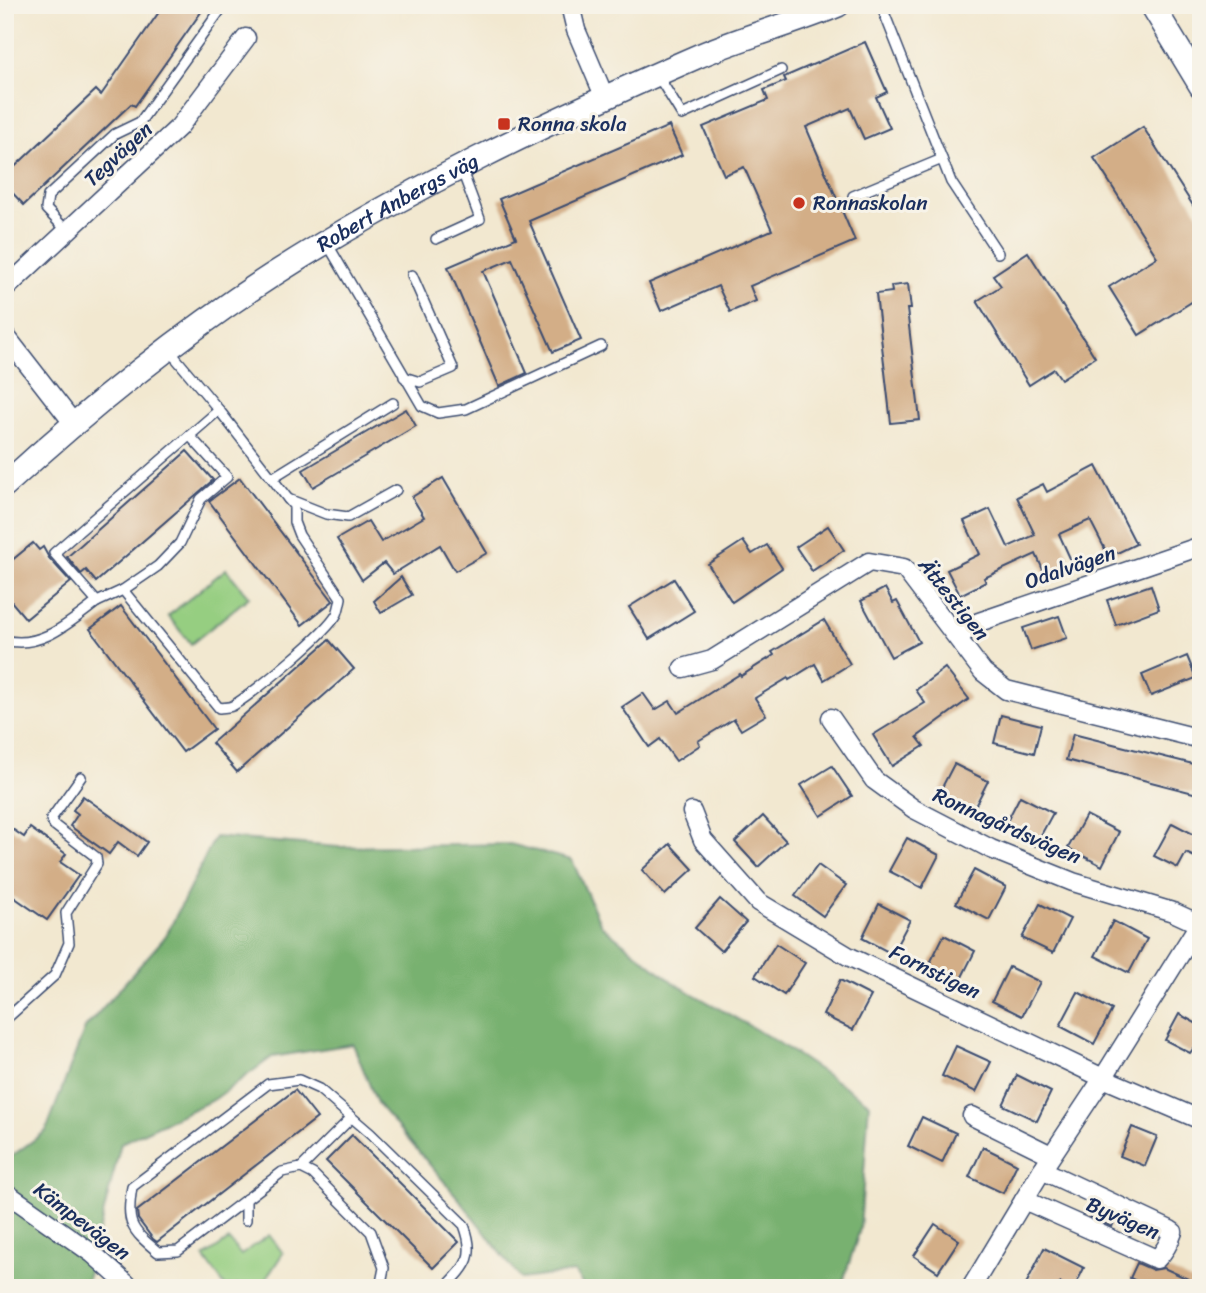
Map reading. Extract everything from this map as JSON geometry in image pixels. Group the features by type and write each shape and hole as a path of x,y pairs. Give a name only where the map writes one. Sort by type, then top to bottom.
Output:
{"street":[{"path":"570,5 576,30 605,98"},
{"name":"Robert Anbergs väg","path":"5,485 74,424 169,350 270,277 327,243 461,166 605,98 697,56 837,5"},
{"path":"1156,7 1201,86"},
{"name":"Tegvägen","path":"5,289 179,127 246,38"},
{"path":"5,335 74,424"},
{"name":"Odalvägen","path":"958,637 979,622 1201,546"},
{"name":"Ättestigen","path":"683,668 712,660 869,562 904,568 983,672 1006,690 1201,738"},
{"name":"Ronnagårdsvägen","path":"831,718 874,779 914,809 991,849 1073,882 1200,922"},
{"name":"Fornstigen","path":"692,811 703,840 758,902 848,956 1103,1078 1201,1120"},
{"path":"971,1288 1046,1162 1103,1078 1200,922"},
{"name":"Byvägen","path":"972,1116 1046,1162 1170,1230 1172,1236 1157,1259 1024,1200"},
{"name":"Kämpevägen","path":"5,1192 93,1254 131,1288"}],"lane":[{"path":"68,232 46,209 48,196 115,134 140,122 224,5"},
{"path":"880,5 951,182 998,253"},
{"path":"657,75 682,116 780,70"},
{"path":"853,197 942,159"},
{"path":"436,239 480,219 461,166"},
{"path":"327,243 422,406 438,413 466,409 601,346"},
{"path":"404,377 420,382 453,368 412,275"},
{"path":"122,590 219,708 232,707 280,669 325,628 337,614 341,598 299,535 293,522 294,506 169,350"},
{"path":"272,478 393,403"},
{"path":"97,602 54,553 219,410"},
{"path":"5,640 20,644 57,632 97,602 122,590 158,566 180,543 201,499 226,477 190,436"},
{"path":"288,499 326,514 348,517 396,489"},
{"path":"5,1020 55,975 69,943 66,913 97,864 96,857 54,825 51,819 82,777"},
{"path":"351,1118 301,1168 282,1172 178,1251 158,1252 139,1237 127,1214 132,1187 268,1084 299,1080 319,1089 371,1134 464,1226 471,1245 465,1268 445,1288"},
{"path":"301,1168 313,1174 371,1231 384,1268 380,1288"},
{"path":"246,1199 246,1220"}],"green space":[{"path":"226,569 249,597 191,644 168,616"},
{"path":"215,837 338,847 510,844 572,860 601,925 674,983 776,1041 869,1103 860,1229 841,1288 585,1288 574,1272 521,1279 459,1199 377,1103 353,1044 272,1057 215,1099 121,1143 86,1284 80,1288 5,1288 5,1161 46,1131 85,1028 166,936"},
{"path":"269,1235 283,1253 264,1282 226,1287 204,1257 229,1240 241,1255"}],"building":[{"path":"164,5 206,5 135,106 131,104 24,205 5,185 5,176 96,90 101,95"},
{"name":"Ronnaskolan","path":"865,42 887,92 876,97 890,128 864,139 850,108 806,127 855,241 750,286 756,301 730,312 718,286 661,311 649,283 772,230 744,167 724,175 703,127 768,100 764,90 786,81 784,77"},
{"path":"669,126 682,155 529,221 581,340 553,352 512,259 483,271 527,373 499,386 448,267 516,238 499,199"},
{"path":"1143,127 1201,218 1201,296 1139,335 1109,287 1157,257 1094,158"},
{"path":"1028,252 1095,357 1061,379 1054,369 1029,385 977,301 1001,286 993,275"},
{"path":"908,284 911,309 907,309 920,420 891,423 876,294 892,292 891,286"},
{"path":"406,409 416,426 313,487 303,470"},
{"path":"187,451 213,480 96,582 86,570 81,574 67,557"},
{"path":"1096,466 1136,544 1109,557 1090,520 1059,534 1074,567 1047,579 1036,554 984,578 986,582 960,595 947,570 980,554 964,521 990,509 1008,547 1035,535 1017,497 1043,484 1047,492"},
{"path":"240,478 333,601 302,625 209,501"},
{"path":"443,478 487,553 455,571 440,545 393,574 384,563 362,580 337,539 368,521 381,542 424,517 412,497"},
{"path":"828,526 844,550 812,571 796,547"},
{"path":"743,541 752,554 767,545 782,568 732,602 708,564"},
{"path":"33,543 39,550 43,547 49,558 71,582 26,619 5,594 5,566"},
{"path":"401,577 412,595 381,613 374,601"},
{"path":"674,579 694,611 649,639 629,607"},
{"path":"1151,585 1159,609 1116,625 1107,600"},
{"path":"885,588 893,603 897,601 919,642 891,657 861,601"},
{"path":"121,606 214,729 183,752 90,629"},
{"path":"1059,616 1067,638 1031,650 1023,628"},
{"path":"824,620 850,664 824,680 815,664 789,680 788,678 755,698 766,715 741,730 734,719 698,741 700,745 676,761 660,739 649,747 622,707 643,693 655,710 670,701 678,713 774,655 772,652"},
{"path":"329,640 354,669 237,772 212,743"},
{"path":"1187,656 1196,678 1151,696 1142,675"},
{"path":"945,668 969,699 917,737 924,746 892,766 873,735 925,703 916,690"},
{"path":"1001,715 1041,725 1034,753 994,743"},
{"path":"1073,734 1201,766 1201,795 1066,760"},
{"path":"954,764 988,781 971,814 937,797"},
{"path":"832,766 852,796 821,816 801,785"},
{"path":"83,796 147,842 137,856 118,842 109,854 70,826 78,814 73,810"},
{"path":"1020,796 1053,813 1035,846 1003,829"},
{"path":"1086,815 1119,832 1102,866 1068,848"},
{"path":"763,816 786,841 758,867 735,842"},
{"path":"1172,823 1201,838 1201,860 1186,853 1178,868 1154,856"},
{"path":"5,824 24,837 30,828 66,854 60,862 79,875 47,920 5,891"},
{"path":"907,838 939,855 922,888 889,871"},
{"path":"670,844 693,869 665,895 642,870"},
{"path":"818,865 846,885 823,916 795,896"},
{"path":"974,870 1006,887 989,920 956,903"},
{"path":"720,899 746,922 721,951 695,928"},
{"path":"879,904 910,920 892,954 862,938"},
{"path":"1040,904 1070,919 1053,953 1022,938"},
{"path":"1113,921 1147,939 1129,973 1095,956"},
{"path":"944,935 975,951 958,985 927,969"},
{"path":"776,944 805,963 784,995 755,976"},
{"path":"1009,967 1040,982 1022,1016 992,1001"},
{"path":"840,980 871,996 853,1030 823,1015"},
{"path":"1078,992 1112,1010 1094,1044 1060,1026"},
{"path":"1179,1014 1201,1026 1201,1053 1193,1049 1190,1053 1165,1040"},
{"path":"956,1046 991,1062 976,1092 942,1076"},
{"path":"1017,1075 1051,1092 1037,1121 1003,1105"},
{"path":"295,1090 317,1118 157,1242 153,1239 138,1219 137,1211"},
{"path":"922,1117 956,1133 942,1163 908,1146"},
{"path":"1132,1127 1157,1137 1145,1166 1120,1156"},
{"path":"352,1135 459,1242 433,1268 326,1161"},
{"path":"983,1147 1017,1164 1003,1193 969,1177"},
{"path":"1095,1207 1116,1217 1112,1227 1090,1217"},
{"path":"935,1224 959,1240 938,1272 914,1256"},
{"path":"1044,1248 1084,1268 1074,1288 1060,1283 1058,1288 1024,1288"},
{"path":"1137,1263 1153,1270 1164,1268 1201,1285 1201,1288 1151,1288 1130,1278"}],"place":[{"name":"Ronna skola","path":"504,124"},
{"name":"Ronnaskolan","path":"799,203"}]}
